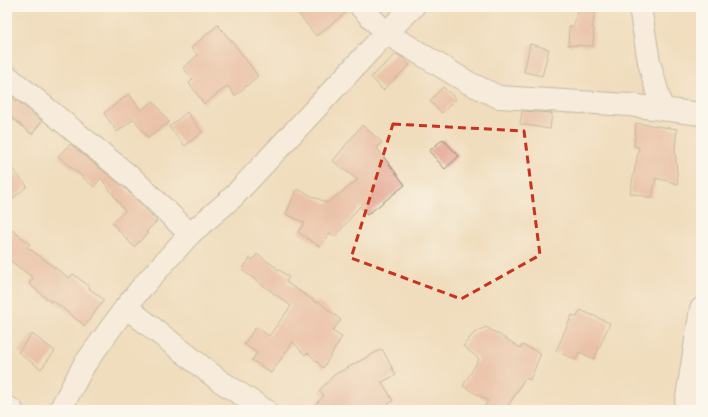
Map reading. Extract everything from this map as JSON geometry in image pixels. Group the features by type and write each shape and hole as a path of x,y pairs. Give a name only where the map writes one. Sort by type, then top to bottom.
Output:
{"street":[{"path":"361,7 386,32 469,83 499,97 629,105 701,114"},
{"path":"60,410 84,365 142,287 190,234 233,197 386,32 413,7"},
{"path":"640,7 649,62 662,108"},
{"path":"7,76 133,179 190,234"},
{"path":"126,307 220,382 265,410"},
{"path":"685,410 701,309"},
{"path":"7,407 12,410"}],"highlighted area":[{"path":"393,124 524,131 540,255 461,299 351,258"}],"building":[{"path":"293,7 349,7 349,10 316,36"},
{"path":"578,7 596,7 592,28 594,28 593,46 568,45 569,26 574,26"},
{"path":"218,25 258,76 235,96 228,86 204,104 189,83 193,79 183,68 198,55 191,48"},
{"path":"530,44 549,49 542,76 524,72"},
{"path":"396,54 410,65 383,90 371,77"},
{"path":"443,87 456,99 442,113 430,101"},
{"path":"7,93 42,121 32,134 7,114"},
{"path":"129,94 141,110 153,101 169,122 148,138 134,119 117,132 104,113"},
{"path":"522,111 552,113 550,129 520,124"},
{"path":"187,112 202,132 185,146 169,127"},
{"path":"636,123 677,129 675,148 678,184 656,178 652,198 630,193 639,147 634,146"},
{"path":"362,125 382,142 377,148 405,185 367,215 360,206 335,237 330,233 320,247 298,232 305,223 286,214 297,189 327,203 358,180 333,161"},
{"path":"443,139 459,156 445,169 429,151"},
{"path":"70,144 125,188 157,221 146,232 148,233 134,247 112,223 125,211 101,178 94,187 58,156"},
{"path":"7,163 27,186 7,204"},
{"path":"7,226 30,244 27,247 69,278 73,274 104,300 85,326 29,284 33,278 7,258"},
{"path":"257,254 289,277 286,282 317,303 318,301 341,320 332,331 342,337 323,368 308,353 305,355 293,342 271,373 252,360 257,353 244,344 256,327 269,336 291,306 242,270 250,258 253,260"},
{"path":"580,310 610,323 594,359 579,352 576,360 556,351 572,315 577,317"},
{"path":"486,327 521,348 522,345 541,353 530,380 525,378 506,410 482,410 488,401 463,386 479,359 463,346 474,333"},
{"path":"32,334 55,351 41,369 18,352"},
{"path":"382,349 396,375 382,382 393,401 378,410 311,410 324,395 319,391 334,375"}]}
